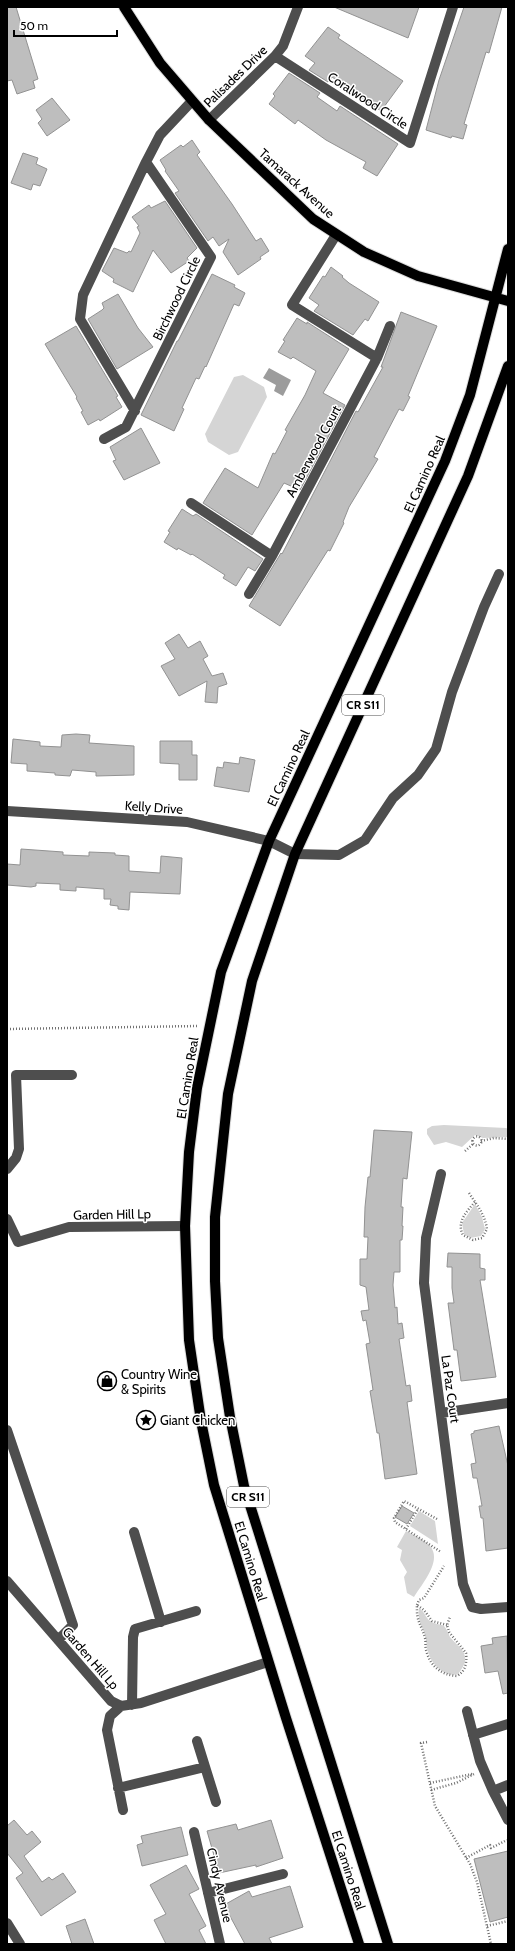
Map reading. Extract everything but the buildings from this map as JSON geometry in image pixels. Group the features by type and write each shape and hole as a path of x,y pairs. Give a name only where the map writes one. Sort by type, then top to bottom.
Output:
{"main road":[{"name":"Tamarack Avenue","path":"124,7 160,64 192,101 209,120 313,219 364,252 418,276 495,296 508,301"},
{"name":"El Camino Real","path":"359,1944 268,1662 214,1485 201,1421 190,1340 185,1226 189,1152 197,1088 221,972 269,841 445,461 470,395 508,249"},
{"name":"El Camino Real","path":"388,1944 244,1486 230,1417 218,1338 215,1281 215,1217 228,1094 252,981 295,854 468,476 508,366"}],"street":[{"name":"Palisades Drive","path":"209,120 275,56 283,46 298,7"},
{"name":"Coralwood Circle","path":"275,56 410,143 450,8"},
{"path":"136,411 80,319 83,295 160,135 192,101"},
{"name":"Birchwood Circle","path":"104,439 126,427 136,411 211,257 146,162"},
{"path":"336,235 292,305 377,358"},
{"name":"Amberwood Court","path":"249,594 272,556 377,358 390,326"},
{"path":"191,503 272,556"},
{"path":"295,854 339,855 365,840 394,798 418,776 436,749 452,692 484,607 499,574"},
{"name":"Kelly Drive","path":"7,811 187,822 269,841 295,854"},
{"path":"7,1169 16,1158 19,1149 12,1075 72,1075"},
{"name":"La Paz Court","path":"441,1174 426,1238 424,1283 463,1584 472,1607 480,1609 508,1607"},
{"name":"Garden Hill Lp","path":"7,1219 18,1242 69,1227 185,1226"},
{"path":"441,1414 508,1403"},
{"path":"7,1430 73,1625 58,1640"},
{"path":"134,1532 161,1622"},
{"name":"Garden Hill Lp","path":"7,1581 111,1701 121,1706 132,1705 268,1662"},
{"path":"132,1705 133,1637 135,1629 196,1611"},
{"path":"121,1706 110,1716 107,1730 123,1810"},
{"path":"467,1712 480,1761 508,1820"},
{"path":"473,1735 508,1724"},
{"path":"197,1741 216,1802"},
{"path":"118,1788 205,1767"},
{"path":"493,1791 508,1785"},
{"name":"Cindy Avenue","path":"194,1832 220,1944"},
{"path":"208,1893 283,1874"},
{"path":"7,1923 20,1944"}],"path":[{"path":"7,1029 209,1026"},
{"path":"465,1152 473,1144 474,1137 479,1137 481,1140 494,1138 508,1139"},
{"path":"473,1144 478,1145 481,1140"},
{"path":"469,1193 475,1202 482,1213 486,1229 482,1238 473,1240 465,1238 460,1226 461,1220 475,1202"},
{"path":"437,1520 404,1501 394,1518 395,1522 442,1552"},
{"path":"406,1529 418,1509"},
{"path":"444,1566 424,1598 419,1600 416,1615 418,1624 426,1639 428,1658 441,1672 457,1676 462,1673 465,1667 466,1653 449,1632 447,1625 450,1617"},
{"path":"417,1605 424,1610 432,1621 447,1625"},
{"path":"427,1742 421,1743 435,1806 466,1858 476,1882 491,1944"},
{"path":"430,1783 474,1774 456,1783 431,1790"},
{"path":"466,1858 490,1845 491,1848 507,1840"},
{"path":"487,1926 508,1921"}],"shaded area":[{"path":"269,368 291,380 283,396 274,391 276,385 263,378"},
{"path":"243,375 264,387 267,397 238,452 229,455 208,442 205,434 234,377"},
{"path":"444,1125 506,1128 508,1129 508,1137 483,1138 475,1135 462,1147 446,1142 434,1145 427,1134 427,1129 432,1126"},
{"path":"475,1204 482,1217 485,1229 481,1236 470,1238 464,1234 462,1223"},
{"path":"419,1511 435,1521 438,1544 410,1526"},
{"path":"406,1531 430,1546 434,1559 430,1573 414,1597 407,1593 404,1577 407,1572 400,1560 402,1550 397,1547"},
{"path":"419,1608 430,1621 444,1626 450,1637 462,1650 465,1662 458,1674 453,1675 444,1672 440,1670 433,1662 427,1649 425,1635 419,1619"}],"place":[{"name":"Country Wine & Spirits","path":"107,1381"},
{"name":"Giant Chicken","path":"146,1420"}]}
